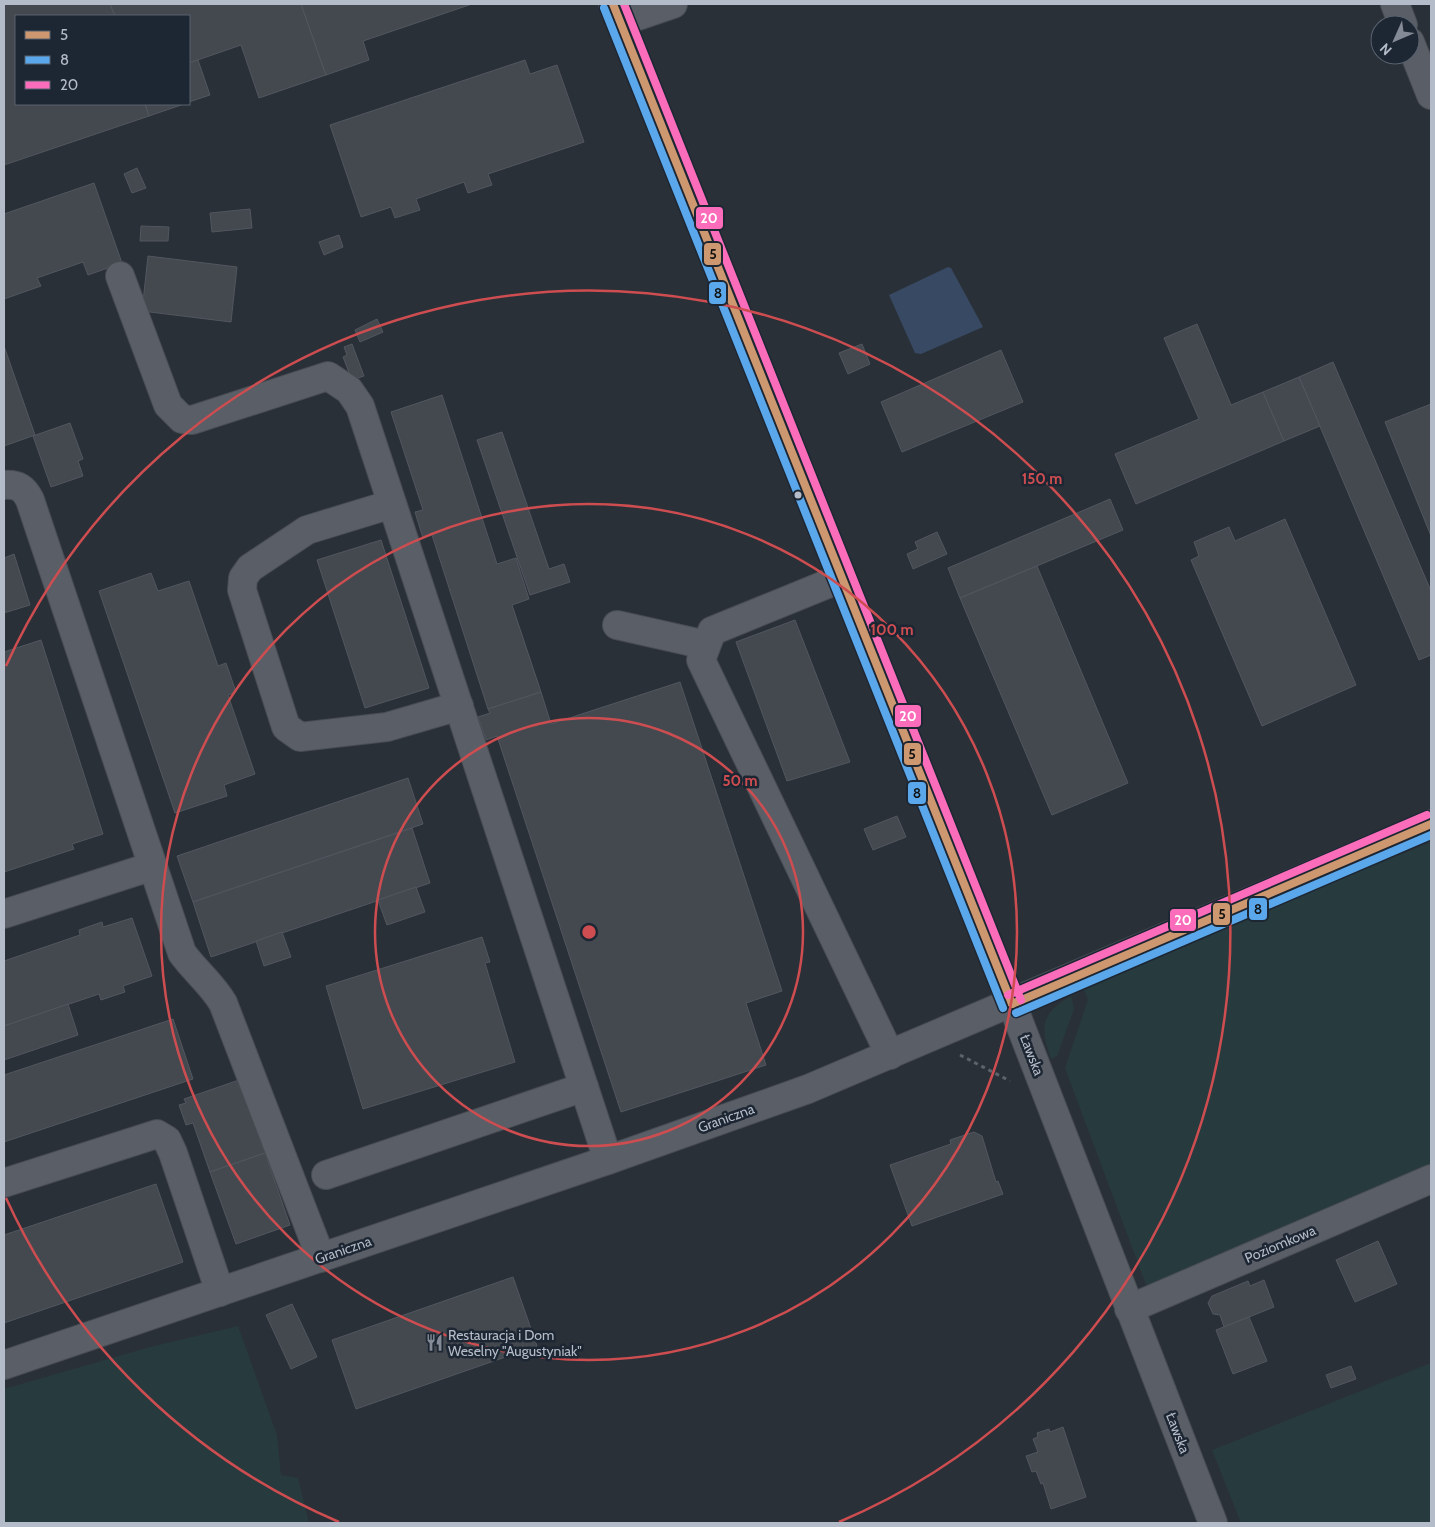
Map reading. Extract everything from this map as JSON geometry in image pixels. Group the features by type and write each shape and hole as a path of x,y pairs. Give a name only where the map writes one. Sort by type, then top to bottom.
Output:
{"street":[{"path":"616,13 673,4"},
{"name":"Ławska","path":"616,13 1012,1004 1213,1523"},
{"path":"1419,65 1431,95"},
{"path":"120,276 168,405 182,419 192,420 328,376 349,390 360,406 608,1160"},
{"path":"4,485 13,484 24,489 30,500 182,953 192,968 215,990 223,1003 321,1258"},
{"path":"392,504 307,530 250,568 243,578 242,590 286,727 300,737 388,727 458,706"},
{"path":"842,578 712,631 701,660 890,1055"},
{"path":"618,625 706,645"},
{"name":"Graniczna","path":"4,1365 608,1160 808,1089 1012,1004 1431,824"},
{"path":"4,914 153,866"},
{"path":"326,1175 584,1087"},
{"path":"4,1184 157,1134 166,1140 173,1153 220,1292"},
{"name":"Poziomkowa","path":"1130,1309 1431,1179"}],"path":[{"path":"947,1031 957,1054 1012,1082 1038,1071"}],"green space":[{"path":"1431,842 1431,1172 1148,1290 1065,1068 1088,1000 1084,990 1307,893"},
{"path":"1071,996 1074,1009 1057,1056 1051,1059 1045,1038 1045,1022 1053,1009"},
{"path":"238,1326 277,1435 281,1475 298,1478 309,1523 4,1523 4,1389 150,1347"},
{"path":"1431,1363 1431,1523 1241,1523 1212,1450"}],"water":[{"path":"948,267 951,268 983,327 921,354 915,353 889,295"}],"building":[{"path":"4,4 110,4 115,15 15,15 15,105 145,105 149,116 4,165"},
{"path":"110,4 301,4 326,75 259,98 241,45 190,63 190,15 115,15"},
{"path":"301,4 472,4 363,41 369,60 326,75"},
{"path":"198,60 210,95 190,102 190,63"},
{"path":"525,60 530,74 557,65 584,142 488,174 492,185 468,193 464,182 416,199 420,210 395,218 391,207 361,217 330,125"},
{"path":"145,105 181,105 149,116"},
{"path":"137,168 146,188 132,193 124,174"},
{"path":"94,183 122,263 88,275 83,262 37,278 41,286 4,299 4,214"},
{"path":"250,209 252,228 212,232 210,213"},
{"path":"141,226 169,227 168,241 140,241"},
{"path":"339,235 343,247 324,255 319,242"},
{"path":"148,256 237,267 231,322 142,311"},
{"path":"377,319 383,332 360,342 355,330"},
{"path":"1197,324 1231,405 1263,392 1284,441 1136,504 1115,454 1199,419 1164,338"},
{"path":"352,344 364,376 352,380 343,357 347,355 344,347"},
{"path":"862,344 870,364 848,374 839,353"},
{"path":"4,346 35,435 4,446"},
{"path":"1001,350 1023,402 902,452 881,402"},
{"path":"1333,362 1431,591 1431,655 1419,660 1299,377"},
{"path":"1299,377 1320,426 1284,441 1263,392"},
{"path":"442,395 497,564 516,558 529,599 512,605 541,692 488,709 432,535 423,538 415,512 423,510 391,412"},
{"path":"1431,404 1431,536 1385,422"},
{"path":"70,423 83,459 78,461 83,476 51,487 33,436"},
{"path":"502,432 549,569 564,564 570,582 530,595 477,440"},
{"path":"1110,499 1123,530 960,598 948,568"},
{"path":"1285,519 1356,685 1262,726 1191,560 1199,556 1194,542 1229,527 1235,541"},
{"path":"937,532 947,554 913,569 907,554 918,549 915,542"},
{"path":"381,540 429,688 365,708 317,560"},
{"path":"14,554 30,605 4,613 4,558"},
{"path":"1037,566 1128,783 1052,815 960,598"},
{"path":"151,573 158,591 189,581 218,666 226,663 236,692 228,695 255,774 224,785 227,796 175,813 99,591"},
{"path":"795,620 850,762 787,781 736,642"},
{"path":"41,640 103,834 72,844 74,849 4,872 4,652"},
{"path":"680,682 782,991 746,1003 766,1065 621,1112 497,736 486,740 478,717 490,713 488,709 541,692 551,724"},
{"path":"408,778 423,824 193,902 177,856"},
{"path":"897,816 906,837 873,850 864,829"},
{"path":"412,828 430,883 211,957 193,902"},
{"path":"416,887 425,912 387,925 378,900"},
{"path":"132,918 152,976 123,986 125,992 101,1000 99,994 4,1026 4,961 80,935 79,930 102,922 103,927"},
{"path":"282,932 291,957 264,966 256,941"},
{"path":"482,937 490,962 485,963 515,1062 363,1109 326,986"},
{"path":"68,1004 78,1035 4,1060 4,1026"},
{"path":"173,1019 193,1079 4,1142 4,1075"},
{"path":"239,1080 265,1153 210,1172 193,1123 186,1125 179,1105 186,1103 184,1099"},
{"path":"974,1132 982,1136 996,1182 998,1181 1003,1194 912,1226 890,1165 951,1144 950,1140"},
{"path":"265,1153 290,1225 236,1244 210,1172"},
{"path":"156,1184 183,1262 4,1323 4,1235"},
{"path":"1378,1241 1397,1284 1355,1302 1336,1260"},
{"name":"Restauracja i Dom Weselny \"Augustyniak\"","path":"513,1277 537,1346 356,1409 332,1340"},
{"path":"1264,1280 1274,1307 1224,1327 1220,1315 1213,1314 1208,1303 1212,1296 1248,1281 1250,1286"},
{"path":"292,1304 317,1357 291,1369 266,1315"},
{"path":"1249,1317 1267,1361 1233,1374 1216,1330"},
{"path":"1351,1366 1356,1379 1331,1388 1326,1375"},
{"path":"1063,1427 1086,1497 1051,1509 1043,1483 1041,1484 1036,1471 1032,1472 1026,1456 1038,1452 1033,1439 1038,1437 1037,1433 1049,1429 1050,1432"}],"transit line":[{"name":"5","path":"613,4 1012,1004"},
{"name":"20","path":"624,4 1021,1000"},
{"name":"8","path":"604,8 1003,1008"},
{"name":"20","path":"1008,995 1427,815"},
{"name":"5","path":"1012,1004 1431,824"},
{"name":"8","path":"1016,1013 1431,835"}],"place":[{"name":"Restauracja i Dom Weselny \"Augustyniak\"","path":"434,1343"}]}
